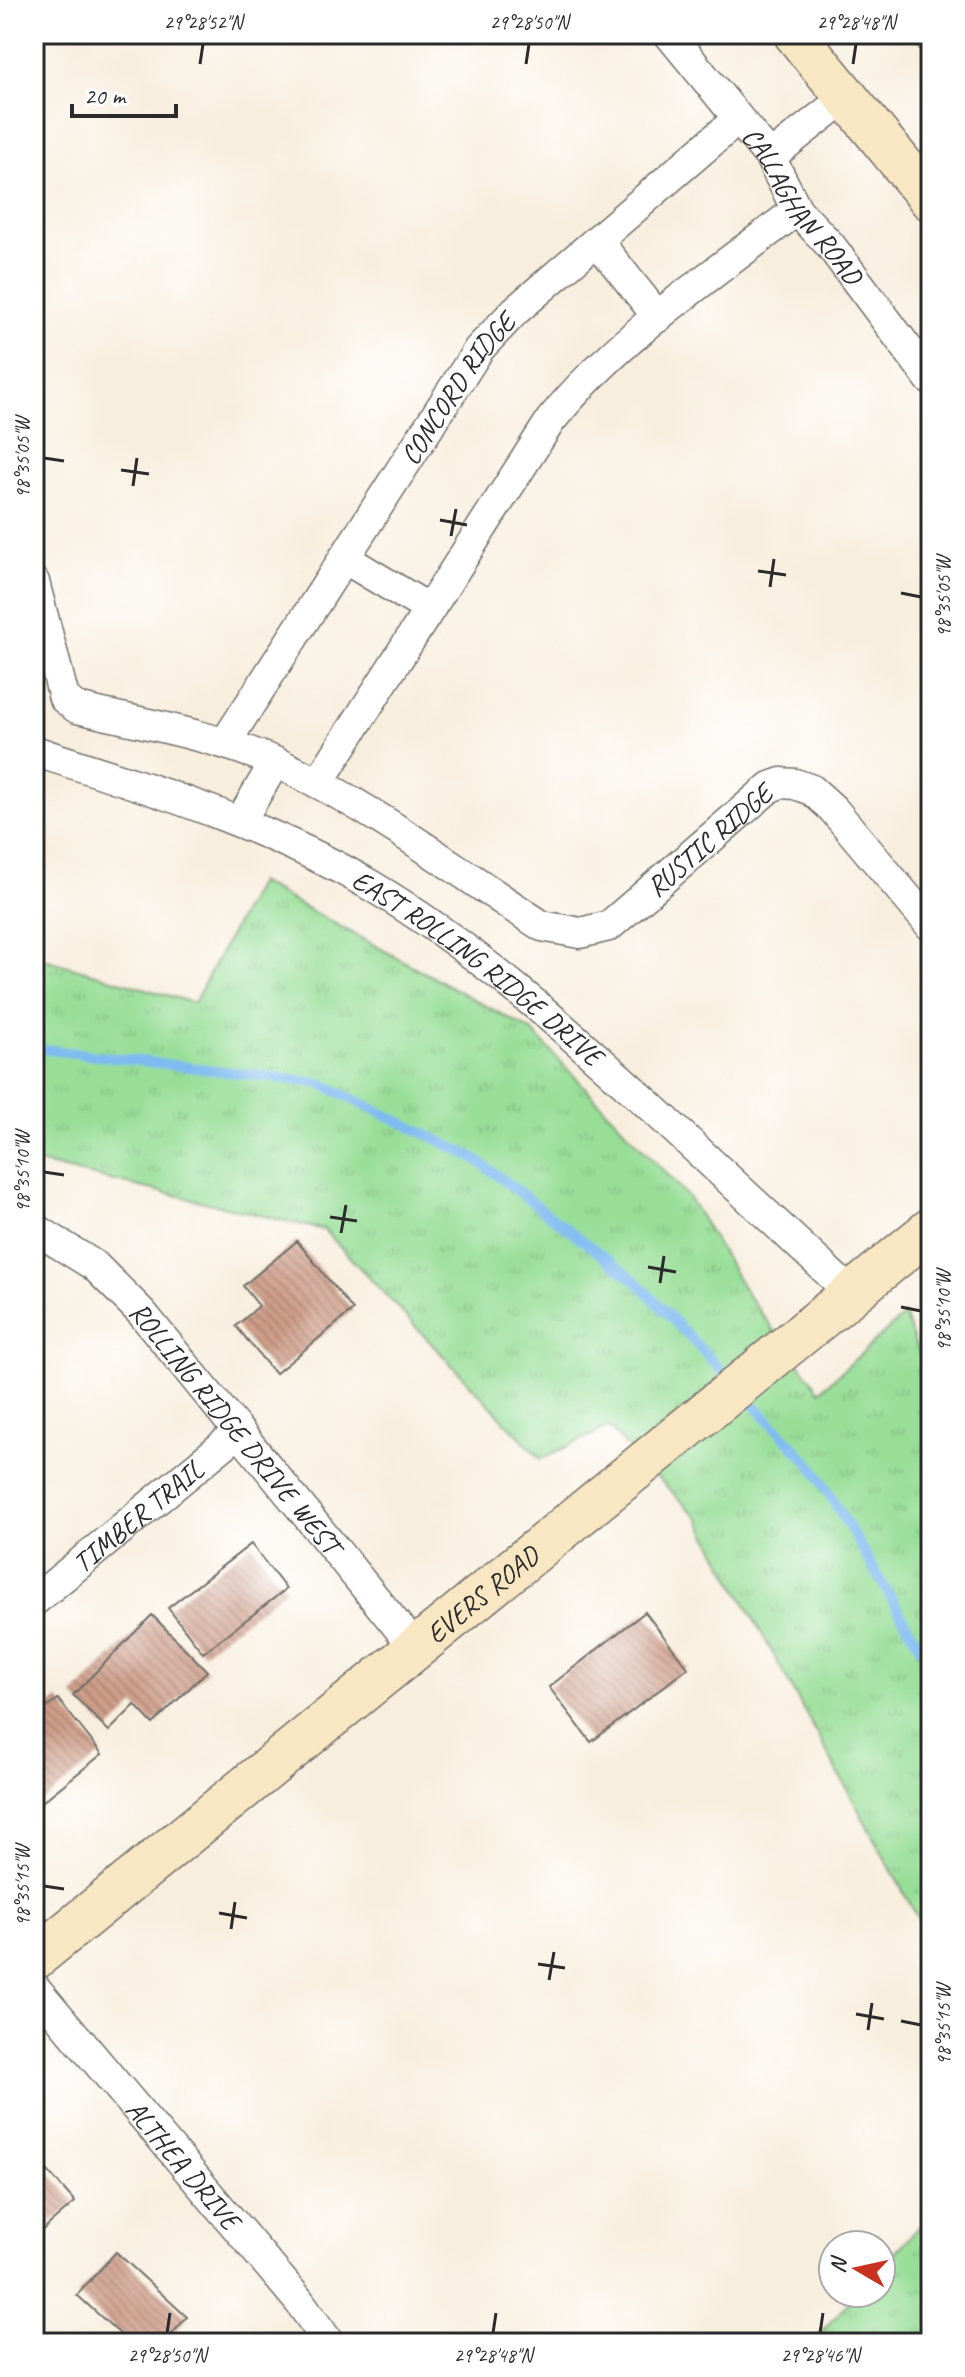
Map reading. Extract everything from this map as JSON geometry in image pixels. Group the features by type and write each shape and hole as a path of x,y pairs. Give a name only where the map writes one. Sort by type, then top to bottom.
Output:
{"main road":[{"path":"795,34 846,97 924,179"},
{"name":"EVERS ROAD","path":"34,1959 635,1473 931,1229"}],"street":[{"name":"CALLAGHAN ROAD","path":"669,34 770,157 797,210 830,245 931,380"},
{"path":"770,157 846,97"},
{"name":"CONCORD RIDGE","path":"225,743 479,349 515,311 738,119"},
{"path":"34,582 64,698 77,708 225,743 318,783 559,411 617,349 797,210"},
{"path":"598,242 658,317"},
{"path":"344,558 429,609"},
{"name":"EAST ROLLING RIDGE DRIVE","path":"34,751 155,790 240,822 369,885 468,949 559,1022 852,1294"},
{"path":"240,822 275,762"},
{"name":"RUSTIC RIDGE","path":"318,783 542,926 580,933 609,926 770,787 781,783 812,790 833,809 931,926"},
{"name":"ROLLING RIDGE DRIVE WEST","path":"34,1228 95,1266 142,1313 417,1650"},
{"name":"TIMBER TRAIL","path":"34,1601 239,1432"},
{"name":"ALTHEA DRIVE","path":"34,1987 299,2301 329,2343"}],"lane":[{"path":"914,34 931,49"}],"green space":[{"path":"258,882 532,1031 689,1198 749,1297 820,1391 904,1315 931,1384 931,1942 699,1519 608,1427 541,1459 324,1230 34,1162 34,956 194,1003"},
{"path":"931,2214 931,2343 811,2343 842,2309 897,2309 897,2251"}],"building":[{"path":"297,1241 353,1310 275,1374 236,1326 259,1306 243,1286"},
{"path":"251,1544 286,1589 203,1653 168,1608"},
{"path":"645,1612 688,1668 591,1742 549,1687"},
{"path":"152,1615 207,1671 153,1724 135,1705 109,1731 73,1695"},
{"path":"58,1699 102,1754 38,1805 34,1800 34,1718"},
{"path":"34,2155 75,2202 39,2233 34,2227"},
{"path":"116,2252 187,2317 164,2343 130,2343 77,2295"}],"waterway":[{"path":"34,1048 320,1083 473,1157 637,1282 732,1382"},
{"path":"743,1393 813,1467 931,1665"}]}
